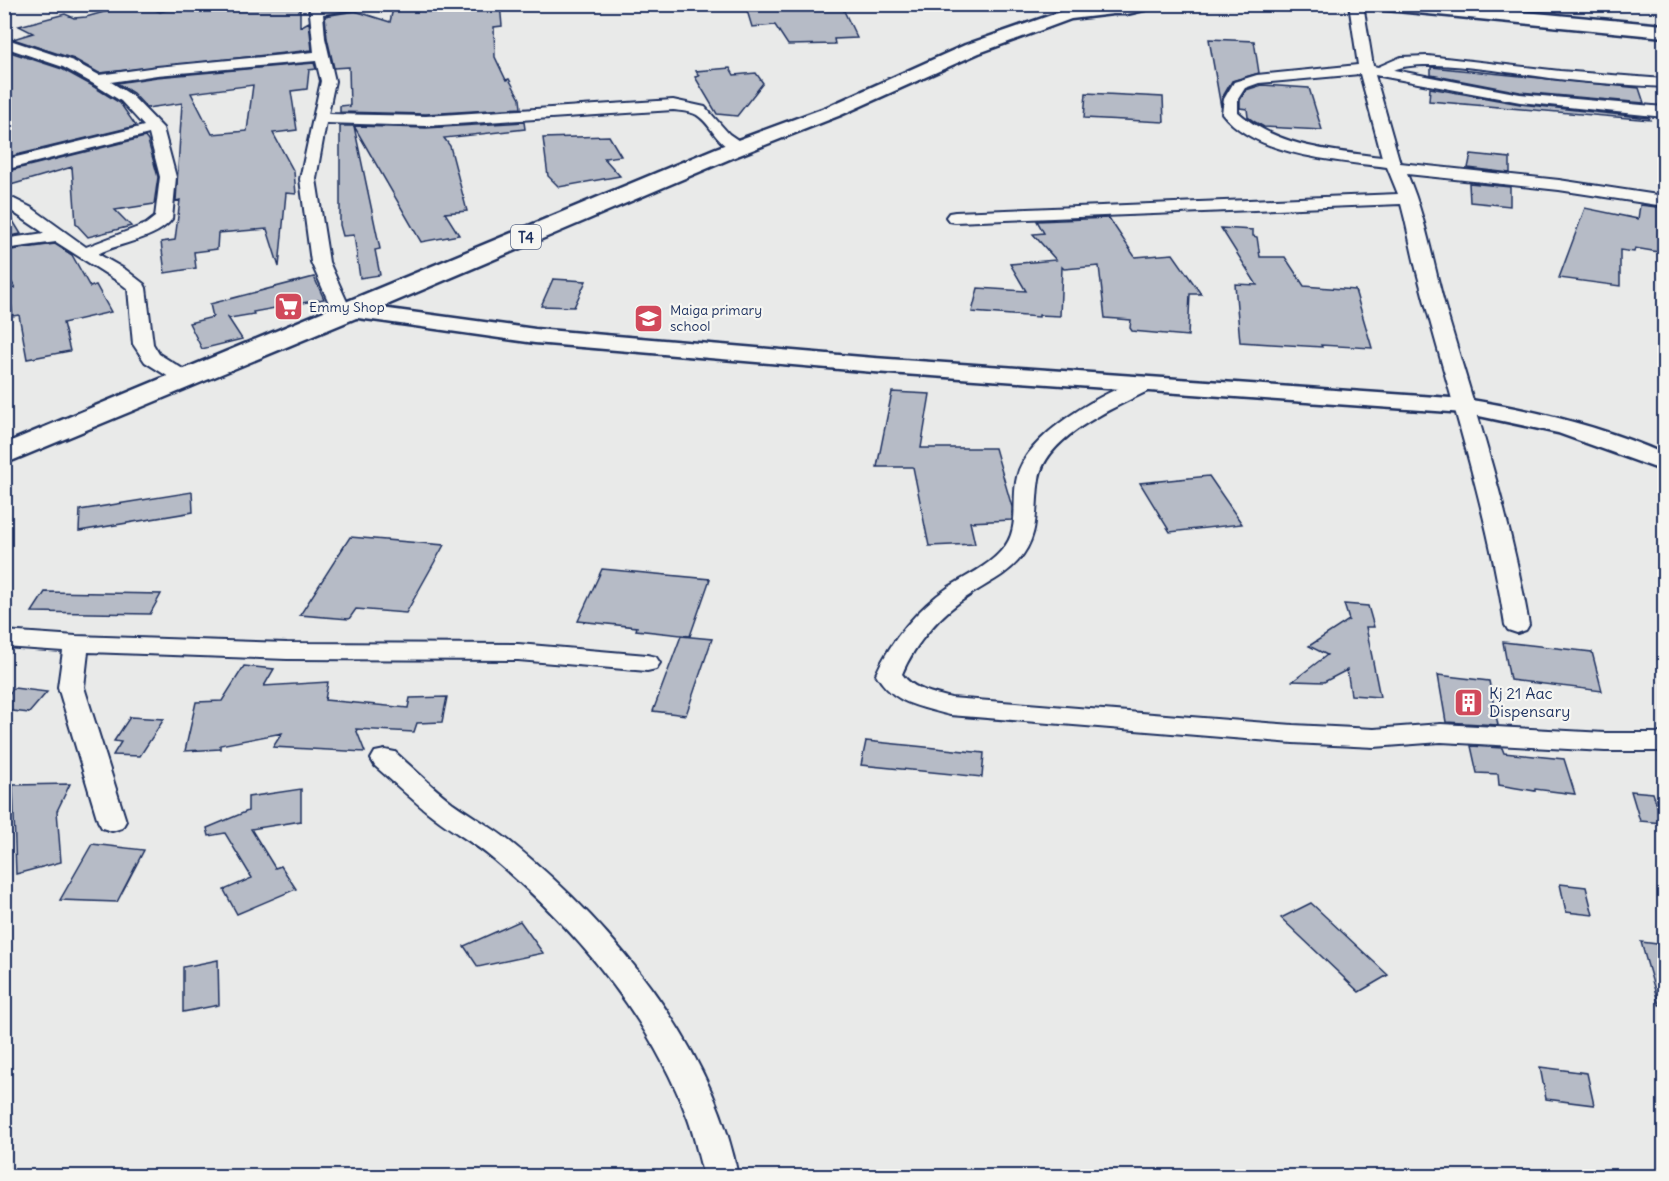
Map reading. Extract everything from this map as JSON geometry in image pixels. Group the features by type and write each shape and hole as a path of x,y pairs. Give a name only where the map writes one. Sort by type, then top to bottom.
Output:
{"main road":[{"name":"T4","path":"1077,4 1110,9"},
{"name":"T4","path":"4,455 740,147 834,111 1053,13 1068,14 1148,4"},
{"path":"1376,4 1665,31"}],"street":[{"path":"360,4 315,8 328,81 308,178 320,262 339,308 535,336 863,364 1465,406 1518,415 1577,429 1665,464"},
{"path":"1356,4 1394,165 1408,199 1497,518 1511,578 1517,625"},
{"path":"4,42 68,64 97,80 126,98 154,128 168,177 163,219 152,228 104,244 85,254"},
{"path":"97,80 157,71 322,56"},
{"path":"1665,83 1560,75 1428,60 1401,62 1373,70 1257,79 1239,85 1231,99 1230,113 1260,136 1314,151 1394,165 1559,185 1665,201"},
{"path":"1373,70 1520,98 1665,112"},
{"path":"319,118 426,121 673,105 700,110 723,137 740,147"},
{"path":"4,165 154,128"},
{"path":"4,199 20,206 85,254 131,281 137,288 143,344 152,358 187,380"},
{"path":"955,217 1408,199"},
{"path":"4,244 59,236"},
{"path":"1147,384 1075,423 1036,456 1028,473 1026,524 1022,540 1010,556 989,574 954,595 903,647 889,674 892,683 899,690 960,707 1293,734 1374,738 1441,734 1605,742 1665,742"},
{"path":"4,639 76,644 333,652 518,652 647,663"},
{"path":"76,644 71,687 112,821"},
{"path":"385,759 437,805 503,850 558,900 604,947 630,981 684,1072 706,1120 721,1176"}],"building":[{"path":"133,4 141,4 160,12 187,4 300,4 300,27 309,22 312,50 99,73 74,59 13,39 33,33 19,26 65,14 74,18 86,17"},
{"path":"394,4 500,4 502,26 494,27 495,57 506,80 509,79 520,99 521,108 426,114 340,112 340,106 349,105 350,108 349,67 334,68 325,16 355,11 390,22"},
{"path":"745,4 813,4 814,7 843,9 857,38 834,39 835,44 788,45 775,25 752,27"},
{"path":"1209,39 1254,41 1259,73 1232,81 1222,98 1221,107"},
{"path":"4,50 62,69 91,85 120,103 136,126 4,158"},
{"path":"314,63 316,69 309,70 307,89 291,91 297,130 273,133 294,172 296,194 286,193 279,267 267,229 218,233 217,249 194,252 196,268 165,273 161,242 175,240 180,200 176,201 182,103 147,108 133,93 117,83 157,77","holes":["253,85 247,131 212,134 191,93"]},
{"path":"1431,67 1639,88 1644,103 1520,92 1431,75"},
{"path":"730,68 734,75 756,73 763,83 737,116 717,114 695,77 699,76 696,71"},
{"path":"1262,85 1309,88 1322,130 1264,127 1248,117 1247,109 1240,108 1240,100 1246,90"},
{"path":"1430,88 1520,104 1649,118 1650,120 1429,101"},
{"path":"1086,93 1163,97 1164,122 1084,118"},
{"path":"524,122 525,129 444,138 450,146 467,211 445,213 459,235 421,242 354,126 426,128"},
{"path":"340,126 354,126 380,249 375,250 380,275 360,278 354,235 343,236 340,225"},
{"path":"609,136 621,156 604,158 620,176 559,187 548,176 543,138"},
{"path":"145,137 158,177 154,204 115,210 131,226 88,237 76,224 72,167 4,187 4,172"},
{"path":"1471,154 1510,158 1510,173 1468,168"},
{"path":"1469,183 1510,187 1510,206 1470,202"},
{"path":"1640,205 1665,208 1665,253 1635,248 1634,252 1620,250 1620,286 1559,278 1585,208 1638,219"},
{"path":"4,209 7,211 21,234 4,237"},
{"path":"1109,218 1135,257 1173,254 1201,294 1190,294 1188,336 1132,331 1131,320 1105,318 1099,266 1064,269 1062,267 1060,316 1039,315 1039,317 972,312 978,288 1026,291 1010,264 1056,260 1033,234 1044,233 1037,221"},
{"path":"1221,228 1253,230 1253,236 1257,237 1260,257 1285,257 1304,286 1355,290 1372,348 1240,342 1235,284 1257,285"},
{"path":"55,244 72,255 90,287 96,285 111,312 63,323 70,351 27,359 19,315 13,316 9,289 15,288 4,269 4,251"},
{"path":"314,277 324,299 253,312 254,314 230,318 227,316 242,339 202,349 189,323 213,317 210,304"},
{"path":"553,279 586,281 574,307 541,306"},
{"path":"892,392 930,394 921,448 995,448 1012,507 1012,520 970,522 975,544 929,546 913,467 877,467"},
{"path":"1209,476 1242,524 1170,532 1140,483"},
{"path":"192,492 193,512 79,531 80,510"},
{"path":"350,537 444,545 406,613 356,609 349,619 300,615"},
{"path":"602,569 710,579 690,636 636,630 637,627 578,621"},
{"path":"45,592 161,594 150,614 32,612"},
{"path":"1344,604 1368,606 1374,627 1366,627 1380,697 1351,695 1347,670 1324,682 1293,681 1327,655 1309,646 1349,620"},
{"path":"681,636 712,639 686,715 653,711"},
{"path":"1503,642 1592,652 1602,691 1510,680"},
{"path":"244,666 274,669 264,686 328,682 325,700 408,708 410,698 447,697 442,722 417,723 414,732 356,729 365,752 273,747 282,733 220,745 220,749 185,751 196,702 222,701"},
{"name":"Kj 21 Aac Dispensary","path":"1438,675 1489,681 1498,725 1446,722"},
{"path":"14,688 47,692 29,713 4,710 4,699"},
{"path":"130,717 164,719 140,756 113,755 121,742 114,741"},
{"path":"866,741 984,753 982,777 861,765"},
{"path":"1471,746 1502,748 1504,753 1564,759 1575,794 1499,785 1498,774 1477,773"},
{"path":"70,784 57,811 61,862 16,874 13,785"},
{"path":"301,789 301,821 251,829 275,868 281,866 296,889 237,914 224,890 252,878 225,833 209,836 207,828 248,811 248,797"},
{"path":"1631,791 1653,793 1663,823 1640,821"},
{"path":"92,844 144,850 117,902 60,900"},
{"path":"1560,884 1586,887 1593,915 1566,912"},
{"path":"1311,903 1388,975 1359,992 1281,918"},
{"path":"520,921 543,953 478,967 464,946"},
{"path":"1641,942 1665,945 1665,1004 1659,1005"},
{"path":"218,960 219,1005 183,1012 183,967"},
{"path":"1540,1067 1587,1073 1594,1105 1546,1099"}],"place":[{"name":"Emmy Shop","path":"288,307"},
{"name":"Maiga primary school","path":"649,318"},
{"name":"Kj 21 Aac Dispensary","path":"1468,702"}]}
